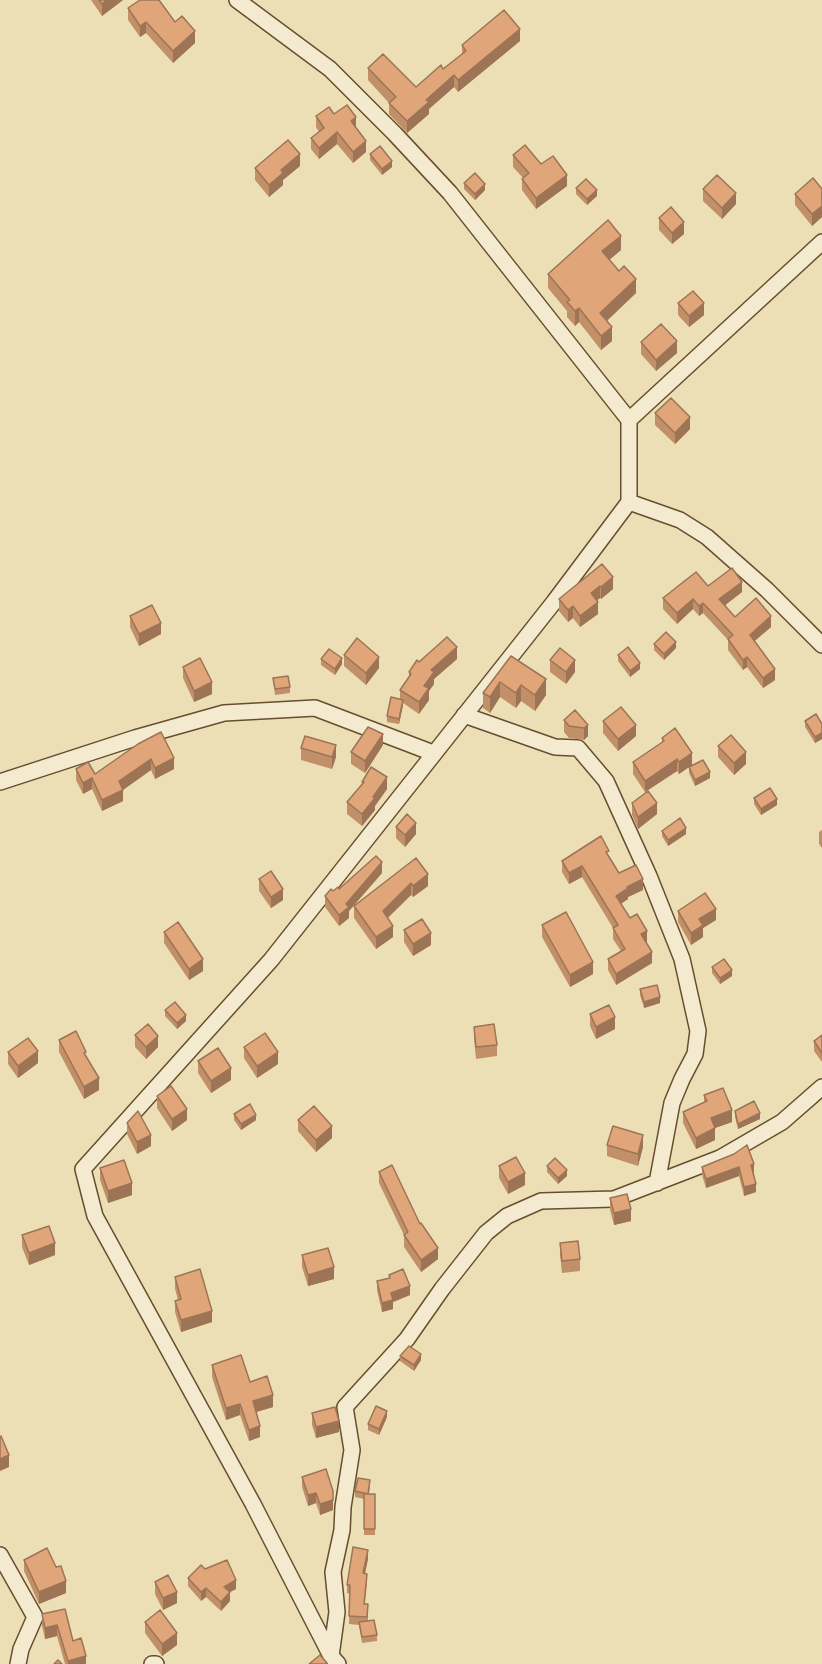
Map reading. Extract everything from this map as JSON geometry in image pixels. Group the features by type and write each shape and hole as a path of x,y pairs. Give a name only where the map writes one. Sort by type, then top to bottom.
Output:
{"street":[{"path":"237,0 330,69 395,134 450,193 629,420 629,502 554,602 271,960 83,1169 95,1216 253,1504 334,1660"},
{"path":"629,420 822,242"},
{"path":"629,502 680,520 707,537 822,645"},
{"path":"0,782 135,738 224,713 315,708 433,753"},
{"path":"464,715 555,747 578,748 606,780 649,876 682,959 698,1031 695,1054 672,1103 657,1183"},
{"path":"334,1660 336,1612 333,1572 342,1530 343,1507 352,1450 345,1407 407,1339 442,1289 486,1233 507,1216 541,1201 614,1199 720,1158 782,1122 822,1087"},
{"path":"0,1555 35,1617 21,1649 18,1664"}],"building":[{"path":"140,0 159,0 175,22 182,16 195,31 173,51 146,22 140,26 128,8"},
{"path":"504,10 520,29 458,80 454,75 426,100 429,102 407,121 389,103 396,97 368,68 383,54 416,87 441,65 443,69 466,51 462,45"},
{"path":"347,105 356,117 351,121 366,141 353,152 337,132 319,148 311,138 324,128 316,116 329,107 334,114"},
{"path":"288,140 300,154 281,170 283,173 269,185 255,168"},
{"path":"525,145 541,164 553,156 567,175 536,198 522,179 529,173 513,155"},
{"path":"380,146 392,161 382,169 370,154"},
{"path":"475,173 485,184 475,194 464,183"},
{"path":"717,175 736,193 722,208 703,189"},
{"path":"813,178 822,189 822,206 812,214 795,194"},
{"path":"586,179 597,190 587,199 576,188"},
{"path":"671,207 684,222 672,233 659,218"},
{"path":"608,220 621,236 602,251 619,271 624,266 636,279 600,313 612,327 601,336 579,308 575,311 567,302 570,300 548,274"},
{"path":"693,291 704,303 689,316 678,303"},
{"path":"661,324 677,341 656,360 641,342"},
{"path":"671,398 690,417 675,433 655,413"},
{"path":"602,564 613,577 591,593 598,602 580,616 573,606 568,610 559,599"},
{"path":"732,568 742,582 719,599 735,617 756,598 771,616 750,635 775,669 763,678 747,657 743,660 728,639 733,635 703,603 699,606 693,599 677,613 663,598 696,572 708,586"},
{"path":"152,605 161,623 139,634 130,616"},
{"path":"666,632 676,642 664,654 654,644"},
{"path":"447,637 457,647 431,670 434,672 424,686 429,688 419,702 400,690 417,660 419,662"},
{"path":"357,638 379,657 366,673 344,655"},
{"path":"628,647 640,663 630,671 618,655"},
{"path":"560,648 575,660 566,672 550,660"},
{"path":"329,649 342,658 335,669 321,659"},
{"path":"511,656 546,679 535,695 521,685 516,693 500,682 490,697 483,693"},
{"path":"200,658 212,682 194,691 183,667"},
{"path":"288,676 290,687 275,689 273,678"},
{"path":"391,697 403,700 399,719 387,716"},
{"path":"621,707 636,725 618,739 603,721"},
{"path":"575,710 588,725 584,728 569,726 564,720"},
{"path":"816,714 822,724 822,733 815,737 805,721"},
{"path":"368,727 383,734 365,761 351,752"},
{"path":"675,728 692,753 679,762 677,759 645,781 633,762 664,741 662,738"},
{"path":"161,732 174,758 155,768 151,759 119,781 123,790 102,800 92,778 83,783 76,769 88,762 95,774 138,744"},
{"path":"731,735 746,752 734,763 718,746"},
{"path":"305,736 336,745 332,757 301,748"},
{"path":"703,760 710,772 695,780 689,767"},
{"path":"371,767 387,777 373,797 375,798 362,814 347,802 364,782 362,782"},
{"path":"770,788 777,799 761,809 754,798"},
{"path":"648,791 657,803 638,817 632,803"},
{"path":"407,814 416,823 405,835 396,827"},
{"path":"680,818 686,828 668,840 662,831"},
{"path":"601,836 609,851 606,852 619,873 636,865 643,879 616,896 630,918 637,914 647,931 641,934 652,952 616,974 608,959 625,949 613,928 618,925 582,866 569,873 562,861"},
{"path":"376,856 382,862 346,904 349,907 339,915 325,896 331,889 333,891 338,887 339,889"},
{"path":"416,858 428,874 413,886 411,883 383,911 393,926 376,937 354,906"},
{"path":"271,871 283,889 271,897 259,879"},
{"path":"705,893 716,909 699,919 703,925 691,933 678,911"},
{"path":"566,912 593,962 570,975 542,925"},
{"path":"422,919 431,933 413,944 404,930"},
{"path":"178,922 203,959 189,969 164,932"},
{"path":"724,959 732,970 720,978 712,967"},
{"path":"657,985 660,997 644,1002 640,989"},
{"path":"175,1002 186,1015 177,1023 165,1010"},
{"path":"609,1005 615,1017 596,1027 590,1014"},
{"path":"148,1024 158,1036 146,1047 135,1035"},
{"path":"494,1024 497,1045 476,1047 474,1027"},
{"path":"76,1031 86,1052 84,1053 99,1078 84,1087 59,1040"},
{"path":"265,1033 278,1052 257,1066 244,1047"},
{"path":"822,1035 822,1053 814,1041"},
{"path":"28,1038 38,1051 18,1066 8,1052"},
{"path":"218,1048 231,1068 211,1081 198,1061"},
{"path":"171,1086 187,1109 172,1119 157,1096"},
{"path":"723,1088 732,1110 711,1118 715,1128 696,1138 683,1112 707,1101 704,1095"},
{"path":"754,1101 760,1113 738,1124 735,1111"},
{"path":"250,1104 256,1115 241,1124 234,1114"},
{"path":"314,1106 332,1126 316,1140 298,1120"},
{"path":"138,1111 151,1135 137,1142 127,1123"},
{"path":"613,1126 643,1135 638,1154 607,1145"},
{"path":"747,1145 754,1164 751,1165 756,1184 744,1187 739,1167 706,1179 702,1167 734,1154"},
{"path":"516,1157 525,1173 508,1182 499,1166"},
{"path":"555,1158 567,1170 558,1178 547,1166"},
{"path":"124,1160 132,1183 108,1191 100,1168"},
{"path":"392,1165 420,1224 438,1248 421,1260 404,1235 408,1232 379,1172"},
{"path":"627,1194 631,1209 614,1213 610,1198"},
{"path":"49,1226 55,1243 29,1253 22,1235"},
{"path":"578,1241 580,1259 562,1261 560,1243"},
{"path":"328,1248 334,1267 308,1275 302,1255"},
{"path":"200,1269 212,1311 181,1320 175,1301 181,1299 175,1277"},
{"path":"403,1269 410,1286 391,1293 393,1300 382,1303 377,1281 390,1278 389,1275"},
{"path":"409,1346 421,1354 414,1365 400,1356"},
{"path":"241,1355 250,1382 267,1376 273,1395 253,1401 260,1426 249,1430 240,1404 226,1408 212,1365"},
{"path":"376,1406 387,1411 379,1429 368,1424"},
{"path":"335,1407 339,1421 316,1427 312,1413"},
{"path":"0,1437 9,1455 0,1459"},
{"path":"326,1469 333,1491 333,1500 320,1504 316,1493 308,1495 302,1477"},
{"path":"358,1478 370,1480 368,1494 355,1491"},
{"path":"364,1494 375,1494 375,1529 364,1529"},
{"path":"353,1547 368,1550 363,1573 367,1574 364,1604 368,1604 367,1617 349,1616 350,1585 347,1585"},
{"path":"47,1548 56,1567 61,1566 66,1581 39,1592 24,1560"},
{"path":"227,1560 236,1580 224,1587 230,1592 221,1602 206,1588 201,1592 188,1578 201,1565 205,1569"},
{"path":"168,1575 177,1592 163,1598 155,1582"},
{"path":"65,1609 73,1641 81,1638 86,1656 68,1661 57,1625 45,1628 42,1614"},
{"path":"160,1610 177,1633 162,1644 145,1622"},
{"path":"374,1620 377,1635 362,1637 359,1622"},
{"path":"320,1655 327,1664 309,1664"}]}
